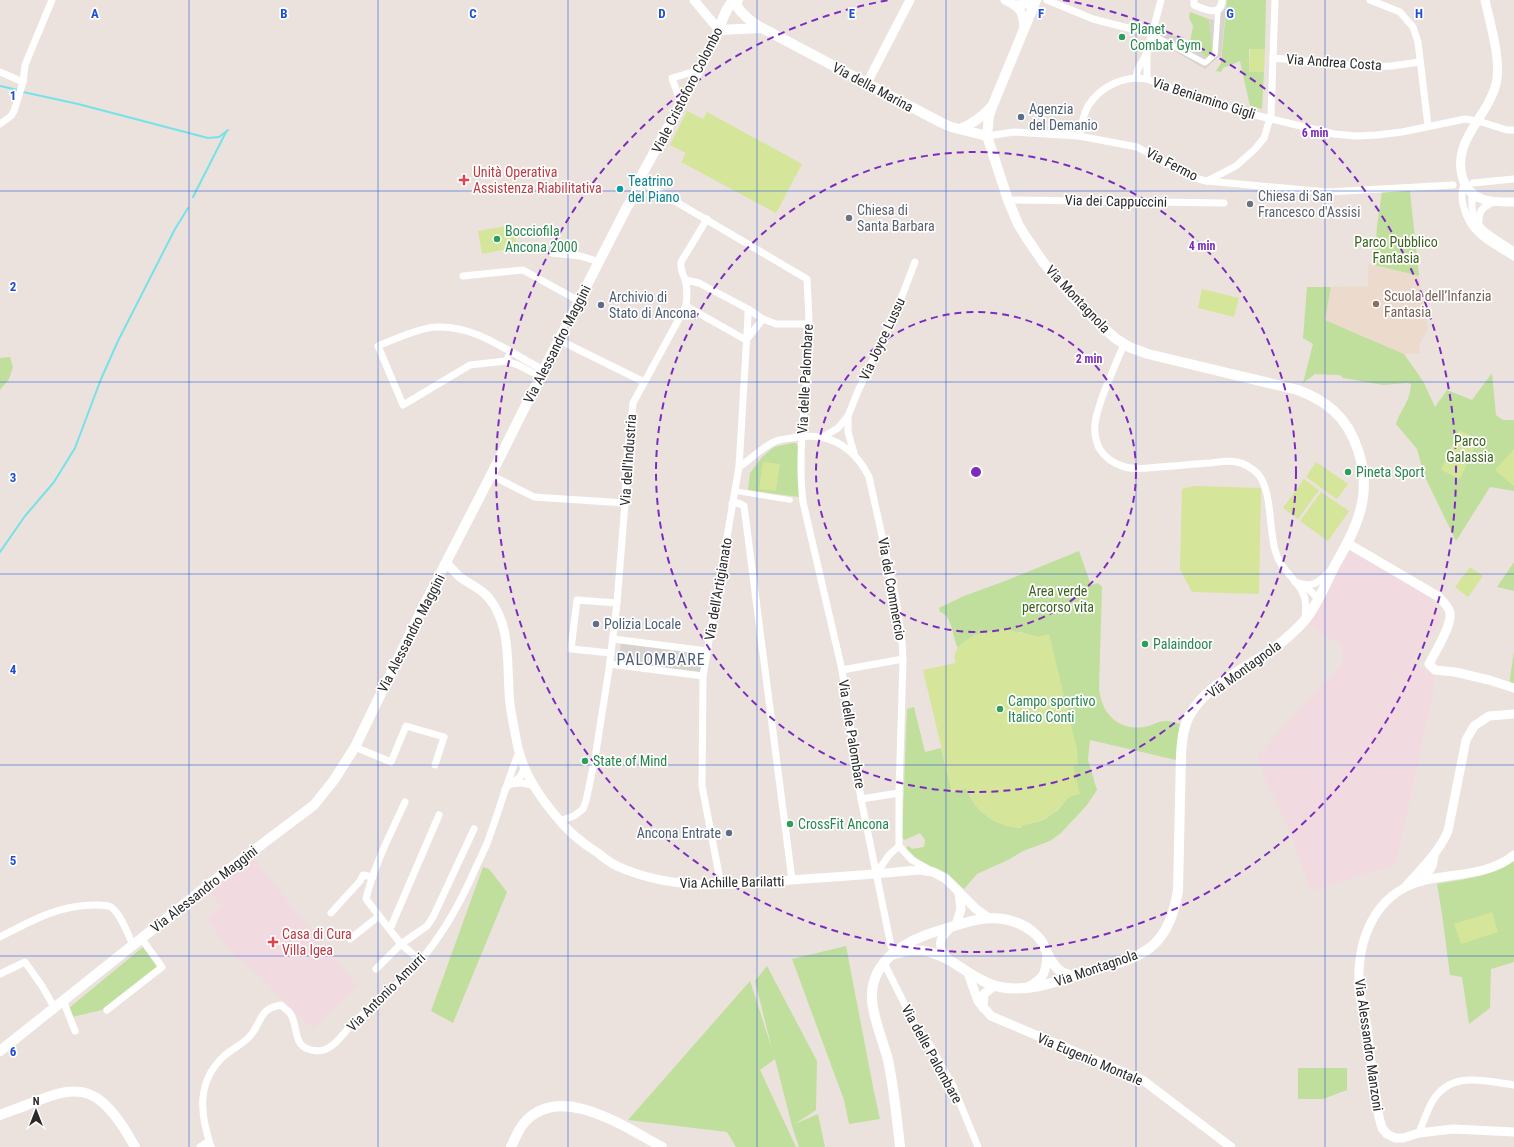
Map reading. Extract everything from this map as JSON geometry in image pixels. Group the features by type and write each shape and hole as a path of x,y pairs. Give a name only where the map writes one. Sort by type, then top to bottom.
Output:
{"main road":[{"name":"Via Montagnola","path":"888,955 910,951 924,951 948,960 968,974 994,986 1012,988 1042,985 1122,962 1151,947 1162,936 1170,922 1175,908 1178,891 1181,754 1183,734 1189,717 1198,702 1219,683 1282,642 1305,620 1319,599 1347,543 1360,511 1363,498 1363,472 1353,438 1346,425 1335,412 1317,398 1298,390 1159,357 1124,344 1094,319 1071,295 1043,262 1018,224 1008,200 988,136 989,116 1036,0"},
{"name":"Viale Cristoforo Colombo","path":"640,180 699,70 719,30 725,11 729,4 736,2"},
{"name":"Via della Marina","path":"736,2 745,17 762,28 940,122 951,127 988,136"},
{"path":"719,30 762,28"},
{"path":"960,128 977,121 992,107"},
{"name":"Via Alessandro Maggini","path":"0,1051 212,882 314,805 334,780 355,746 422,609 600,262 627,207 634,184 640,180"},
{"path":"900,1147 888,1060 872,999 874,980 888,955 913,940 966,922 989,918 1010,920 1030,930 1044,945 1047,954 1059,970 1072,976"},
{"path":"0,1115 64,1092 76,1091 86,1093 95,1096 114,1114 135,1147"},
{"path":"511,1147 524,1123 531,1116 540,1110 561,1106 572,1106 586,1109 662,1147"}],"street":[{"path":"0,124 11,116 20,97 25,65 52,0"},
{"path":"694,0 719,30"},
{"path":"867,83 910,0"},
{"path":"1005,0 1016,5 1027,4 1031,0"},
{"path":"1047,0 1093,18 1151,34 1205,63 1216,57 1218,10"},
{"path":"1147,79 1147,53 1161,0"},
{"path":"1194,0 1194,5 1214,12 1222,6 1222,0"},
{"path":"1206,181 1236,166 1255,149 1264,138 1270,119 1275,0"},
{"path":"1370,0 1400,12 1413,27 1418,42 1428,126"},
{"path":"1485,0 1497,66 1496,79 1492,96 1466,140 1461,153 1460,165 1469,183 1472,194 1472,210 1474,219 1485,231 1514,251"},
{"path":"1016,5 1022,14 1024,29"},
{"path":"1136,77 1138,69 1147,53"},
{"name":"Via Andrea Costa","path":"1272,58 1373,67 1420,62"},
{"path":"681,104 672,78 699,70"},
{"path":"0,72 23,85"},
{"name":"Via Beniamino Gigli","path":"1079,136 1088,107 1098,94 1113,83 1136,77 1147,79 1218,106 1334,134 1356,136 1383,135 1465,119 1478,121 1507,130 1514,130"},
{"name":"Via Fermo","path":"988,136 1014,132 1079,136 1137,146 1195,178 1206,181 1327,192 1453,185"},
{"path":"1514,179 1469,183 1461,194 1469,222 1475,230 1514,257"},
{"name":"Via delle Palombare","path":"640,180 807,279 809,350 802,436 801,485 803,502 842,670 861,799 876,874 888,955 916,1025 930,1045 953,1086 978,1147"},
{"path":"1472,194 1480,200 1514,202"},
{"path":"1466,214 1466,200 1467,197 1472,194"},
{"name":"Via dei Cappuccini","path":"1008,200 1224,202"},
{"path":"1479,225 1479,213 1481,210 1494,202"},
{"path":"707,219 681,262 680,270 686,280 686,306 746,340 763,319"},
{"path":"552,253 580,256 600,262"},
{"name":"Via Joyce Lussu","path":"823,437 838,428 848,416 858,391 897,309 915,262"},
{"path":"463,276 524,270 579,301"},
{"path":"686,280 699,283 748,309 763,319 776,324 809,324"},
{"name":"Via dell'Industria","path":"559,821 574,816 583,809 586,802 595,758 610,664 617,603 631,411 644,382 686,306"},
{"name":"Via dell'Artigianato","path":"721,884 702,786 703,676 739,467 748,309"},
{"path":"435,326 459,328 488,338 542,373 506,361 470,365 403,405 378,346 435,326"},
{"path":"559,340 644,382"},
{"path":"1124,344 1097,414 1095,434 1102,453 1109,460 1126,468 1140,469 1222,462 1236,462 1249,467 1265,484 1272,538 1279,562 1304,594 1311,598 1319,599"},
{"path":"506,361 511,352"},
{"name":"Via Joyce Lussu","path":"848,416 848,432 854,453"},
{"path":"837,442 838,428"},
{"path":"837,442 848,432"},
{"name":"Via del Commercio","path":"739,467 772,443 779,440 802,436 823,437 837,442 854,453 870,477 896,599 902,640 903,659 899,846"},
{"path":"491,475 534,497 625,503"},
{"path":"735,491 790,500"},
{"path":"732,504 738,503 744,506 792,880"},
{"path":"1347,543 1439,598 1448,607 1450,614 1448,626 1429,664 1435,670 1455,672 1514,688"},
{"name":"Via Achille Barilatti","path":"446,562 461,578 480,590 488,598 501,620 506,648 510,704 519,752 524,769 532,785 570,833 616,866 639,875 687,885 792,880 919,870 933,872"},
{"path":"1305,586 1312,585 1321,580 1334,568"},
{"name":"Via Achille Barilatti","path":"440,574 461,578"},
{"path":"1294,582 1305,586 1319,599"},
{"path":"1304,594 1306,601 1305,620"},
{"path":"611,653 571,649 577,600 617,603"},
{"path":"613,639 708,651"},
{"name":"Via delle Palombare","path":"842,670 903,659"},
{"path":"610,664 703,676"},
{"name":"Via Alessandro Manzoni","path":"1404,888 1443,843 1448,831 1466,740 1474,726 1489,716 1514,714"},
{"path":"355,746 391,762 406,726 444,737 435,765"},
{"name":"Via Antonio Amurri","path":"208,1139 203,1100 207,1078 225,1055 250,1036 268,1008 281,1005 291,1014 297,1038 302,1045 308,1049 322,1051 335,1045 354,1022 402,981 421,961 446,928 469,885 490,836 504,791 519,752"},
{"name":"Via Antonio Amurri","path":"508,783 520,777 524,769"},
{"path":"508,783 532,785"},
{"name":"Via delle Palombare","path":"861,799 899,793"},
{"path":"405,802 369,885 366,899 401,944 421,961"},
{"path":"390,928 439,816"},
{"path":"376,969 401,944 427,926 433,917 474,830"},
{"path":"876,874 889,855 899,846"},
{"name":"Via Achille Barilatti","path":"899,846 912,860 946,878 976,909 989,918"},
{"path":"873,860 889,855"},
{"name":"Via Alessandro Manzoni","path":"1434,855 1432,866 1422,881 1404,888 1392,896 1378,910 1367,928 1362,944 1359,964 1359,987 1382,1128 1394,1143 1403,1138 1419,1133 1453,1129 1514,1132"},
{"path":"1422,869 1422,881 1496,867 1514,855"},
{"path":"1432,866 1439,878"},
{"path":"331,913 360,881 363,875 373,877"},
{"path":"360,881 369,885"},
{"path":"948,960 941,951 940,944 941,938 953,926 961,909 959,893"},
{"path":"0,937 45,914 59,909 105,905 112,908 119,917 133,945"},
{"path":"350,939 379,916"},
{"name":"Via Alessandro Maggini","path":"107,1010 162,967 141,938"},
{"path":"1026,987 1041,979 1046,968 1047,954"},
{"path":"0,974 25,962 42,986 54,1007"},
{"name":"Via Eugenio Montale","path":"968,974 975,996 983,1008 996,1019 1144,1081 1231,1147"},
{"path":"983,1008 984,994 994,986"},
{"path":"63,1000 75,1031"},
{"path":"1419,1133 1433,1101 1442,1089 1457,1081 1474,1080 1514,1085"},
{"path":"201,1146 208,1139 211,1147"},
{"path":"201,1146 208,1144 211,1147"}],"shaded area":[{"path":"1226,8 1221,56 1205,69 1156,40 1158,31 1166,32 1190,42 1207,58 1213,51 1209,19 1214,20 1215,15 1222,12"},
{"name":"Scuola dell’Infanzia Fantasia","path":"1368,264 1419,276 1428,330 1419,344 1420,353 1404,354 1325,320 1331,287 1368,286"},
{"path":"1349,551 1414,587 1432,600 1439,616 1440,623 1412,661 1436,678 1396,865 1311,891 1285,821 1263,775 1258,755 1343,662 1341,645 1306,624 1314,614"},
{"path":"621,641 700,652 700,672 697,674 615,661 619,659"},
{"name":"Casa di Cura Villa Igea","path":"253,857 357,986 314,1028 297,1015 257,973 234,955 206,919 221,906 209,892"}],"green space":[{"path":"1227,0 1266,0 1265,49 1249,49 1249,71 1264,72 1262,109 1250,106 1240,61 1223,68 1221,72 1216,71 1221,63"},
{"path":"1190,12 1209,19 1213,51 1207,58 1190,42 1193,26 1189,18"},
{"path":"1250,49 1265,49 1264,72 1249,72"},
{"path":"687,111 703,119 707,112 802,164 776,213 681,162 686,153 670,145"},
{"name":"Parco Pubblico Fantasia","path":"1382,191 1410,191 1419,276 1374,265 1377,226"},
{"name":"Bocciofila Ancona 2000","path":"513,225 517,247 482,254 478,231"},
{"name":"Parco Galassia","path":"1307,287 1331,287 1325,320 1404,354 1423,381 1435,407 1447,390 1472,400 1492,373 1496,415 1503,420 1514,420 1514,491 1490,487 1456,541 1424,475 1417,449 1396,424 1409,396 1411,384 1383,385 1343,378 1340,375 1315,374 1303,383 1313,344 1303,338"},
{"path":"1202,289 1239,298 1234,317 1198,308"},
{"path":"10,357 13,367 9,379 0,390 0,358"},
{"name":"Parco Galassia","path":"1459,430 1478,439 1460,479 1441,470"},
{"path":"796,443 798,447 799,497 748,490 750,473 762,457 774,447"},
{"path":"1514,449 1514,486 1495,470"},
{"path":"763,462 780,464 776,491 759,489"},
{"path":"1316,462 1348,484 1337,499 1306,477"},
{"path":"1304,479 1319,490 1298,519 1283,508"},
{"path":"1194,486 1261,488 1259,594 1192,592 1180,569 1182,489"},
{"path":"1321,492 1349,511 1328,541 1300,521"},
{"name":"Area verde percorso vita","path":"1079,551 1091,585 1098,583 1102,587 1099,688 1103,705 1112,718 1126,726 1144,727 1167,721 1180,724 1176,760 1090,740 1088,760 1097,790 1087,805 1061,833 1050,841 1023,851 1008,860 977,874 964,889 947,873 923,864 905,848 909,846 912,849 924,847 925,840 920,833 905,840 902,838 907,709 914,707 925,752 941,748 952,792 966,788 975,805 981,811 988,817 1003,824 1022,828 1022,825 1045,819 1058,810 1068,797 1073,766 1049,635 1038,637 1020,632 975,635 958,648 950,622 944,614 940,612 939,608 964,596"},
{"path":"1514,562 1514,591 1497,587"},
{"path":"1470,567 1483,576 1468,597 1455,587"},
{"name":"Campo sportivo Italico Conti","path":"1001,629 1038,637 1049,634 1077,749 1078,765 1073,766 1080,794 1068,798 1057,810 1045,819 1022,825 1022,828 1012,827 988,817 975,805 966,788 952,792 923,670 956,663 955,654 958,648 967,640 974,636"},
{"path":"1514,651 1514,687 1509,686"},
{"path":"1514,861 1514,962 1491,969 1490,1008 1469,1024 1462,977 1450,975 1437,884 1487,874 1496,871"},
{"path":"483,867 489,869 507,892 453,1023 431,1011"},
{"path":"1492,912 1498,932 1461,944 1454,924"},
{"path":"846,946 880,1119 849,1124 844,1100 792,959"},
{"path":"143,947 157,967 102,1010 72,1017 69,1008"},
{"path":"767,966 817,1061 816,1110 795,1124 818,1114 825,1147 799,1147 792,1126 775,1059 760,1070 796,1147 736,1147 727,1132 628,1120 750,981 772,1049 755,981"},
{"path":"1298,1068 1347,1068 1347,1090 1323,1099 1298,1099"}],"waterway":[{"path":"0,86 18,90"},
{"path":"23,92 78,104 208,138 219,137 228,130"},
{"path":"193,197 226,132"},
{"path":"0,552 25,516 54,482 75,448 101,379 118,341 175,229 188,208"}],"place":[{"name":"Planet Combat Gym","path":"1122,37"},
{"name":"Agenzia del Demanio","path":"1021,117"},
{"name":"Unità Operativa Assistenza Riabilitativa","path":"464,180"},
{"name":"Teatrino del Piano","path":"620,189"},
{"name":"Chiesa di San Francesco d'Assisi","path":"1250,204"},
{"name":"Chiesa di Santa Barbara","path":"849,218"},
{"name":"Bocciofila Ancona 2000","path":"497,239"},
{"name":"Scuola dell’Infanzia Fantasia","path":"1376,304"},
{"name":"Archivio di Stato di Ancona","path":"601,305"},
{"name":"Pineta Sport","path":"1348,472"},
{"name":"Polizia Locale","path":"596,624"},
{"name":"Palaindoor","path":"1145,644"},
{"name":"Campo sportivo Italico Conti","path":"1000,709"},
{"name":"State of Mind","path":"585,761"},
{"name":"CrossFit Ancona","path":"790,824"},
{"name":"Ancona Entrate","path":"729,833"},
{"name":"Casa di Cura Villa Igea","path":"273,942"}],"district":[{"name":"PALOMBARE","path":"661,659"}]}
